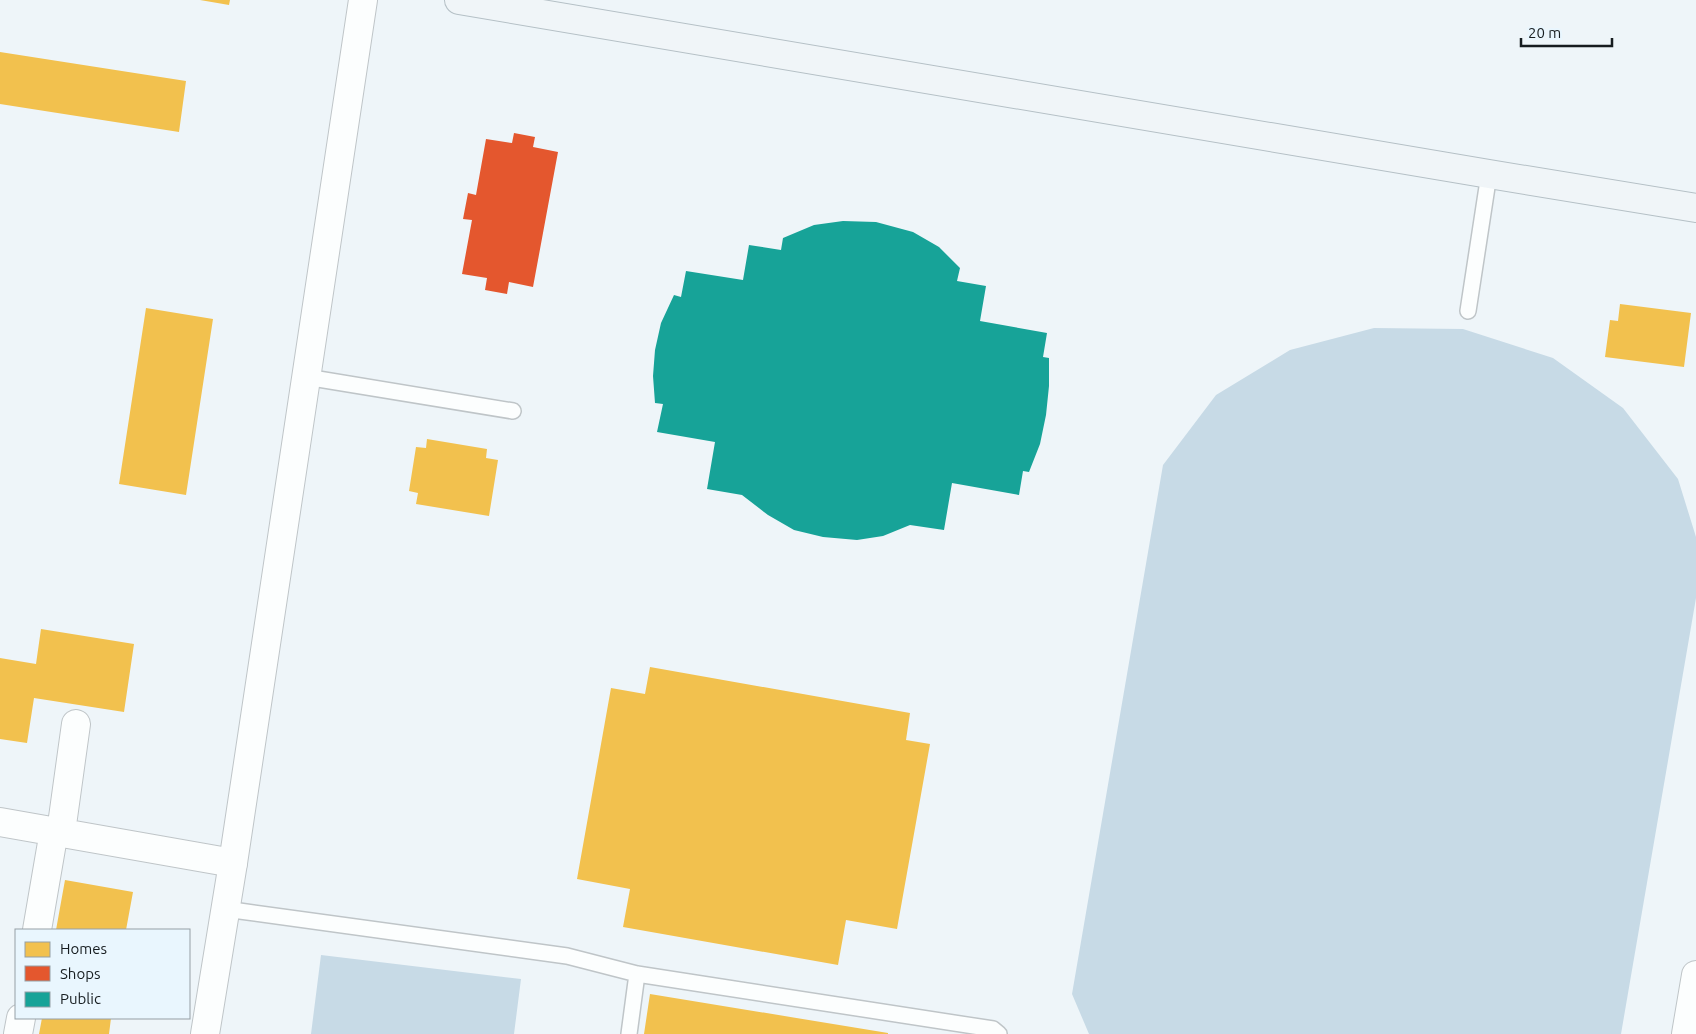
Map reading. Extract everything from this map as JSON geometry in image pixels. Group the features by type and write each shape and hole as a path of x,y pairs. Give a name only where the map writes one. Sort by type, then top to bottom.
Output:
{"main road":[{"path":"459,0 1696,208"}],"street":[{"path":"205,1034 233,863 363,0"},
{"path":"37,929 58,832 76,724"},
{"path":"0,822 233,863"},
{"path":"1686,1034 1696,975"},
{"path":"18,1034 21,1019"}],"lane":[{"path":"1468,311 1489,174"},
{"path":"306,377 513,411"},
{"path":"225,909 567,956 637,974 992,1030 998,1034"},
{"path":"629,1034 637,974"}],"shaded area":[{"path":"1374,328 1463,329 1553,358 1623,408 1678,479 1696,537 1696,598 1621,1034 1089,1034 1072,994 1163,465 1216,395 1290,350"},
{"path":"321,955 521,979 514,1034 311,1034"}],"building: Homes":[{"path":"200,0 230,0 229,5"},
{"path":"0,52 186,81 179,132 0,104"},
{"path":"1620,304 1691,313 1684,367 1605,357 1610,320 1618,321"},
{"path":"146,308 213,319 186,495 119,484"},
{"path":"427,439 487,449 486,458 498,460 489,516 416,504 418,493 409,491 416,447 426,448"},
{"path":"41,629 134,644 124,712 34,698 27,743 0,739 0,658 36,664"},
{"path":"650,667 910,713 906,740 930,744 897,929 846,920 838,965 623,927 630,889 577,879 611,688 645,694"},
{"path":"65,880 133,892 126,929 56,929"},
{"path":"650,994 888,1033 888,1034 644,1034"},
{"path":"42,1019 111,1019 109,1034 39,1034"}],"building: Shops":[{"path":"514,133 535,137 533,147 558,152 533,287 509,282 507,294 485,290 487,278 462,274 472,220 463,219 468,193 476,195 486,139 512,143"}],"building: Public":[{"path":"843,221 876,222 913,232 939,247 960,268 957,281 986,286 980,321 1047,333 1043,357 1049,358 1046,415 1040,444 1029,472 1023,471 1019,495 952,483 944,530 910,525 883,536 857,540 823,537 794,530 768,515 742,495 707,489 715,442 657,432 663,404 655,403 653,376 655,350 661,323 674,295 681,297 686,271 743,280 749,245 781,250 783,238 814,225"}]}
